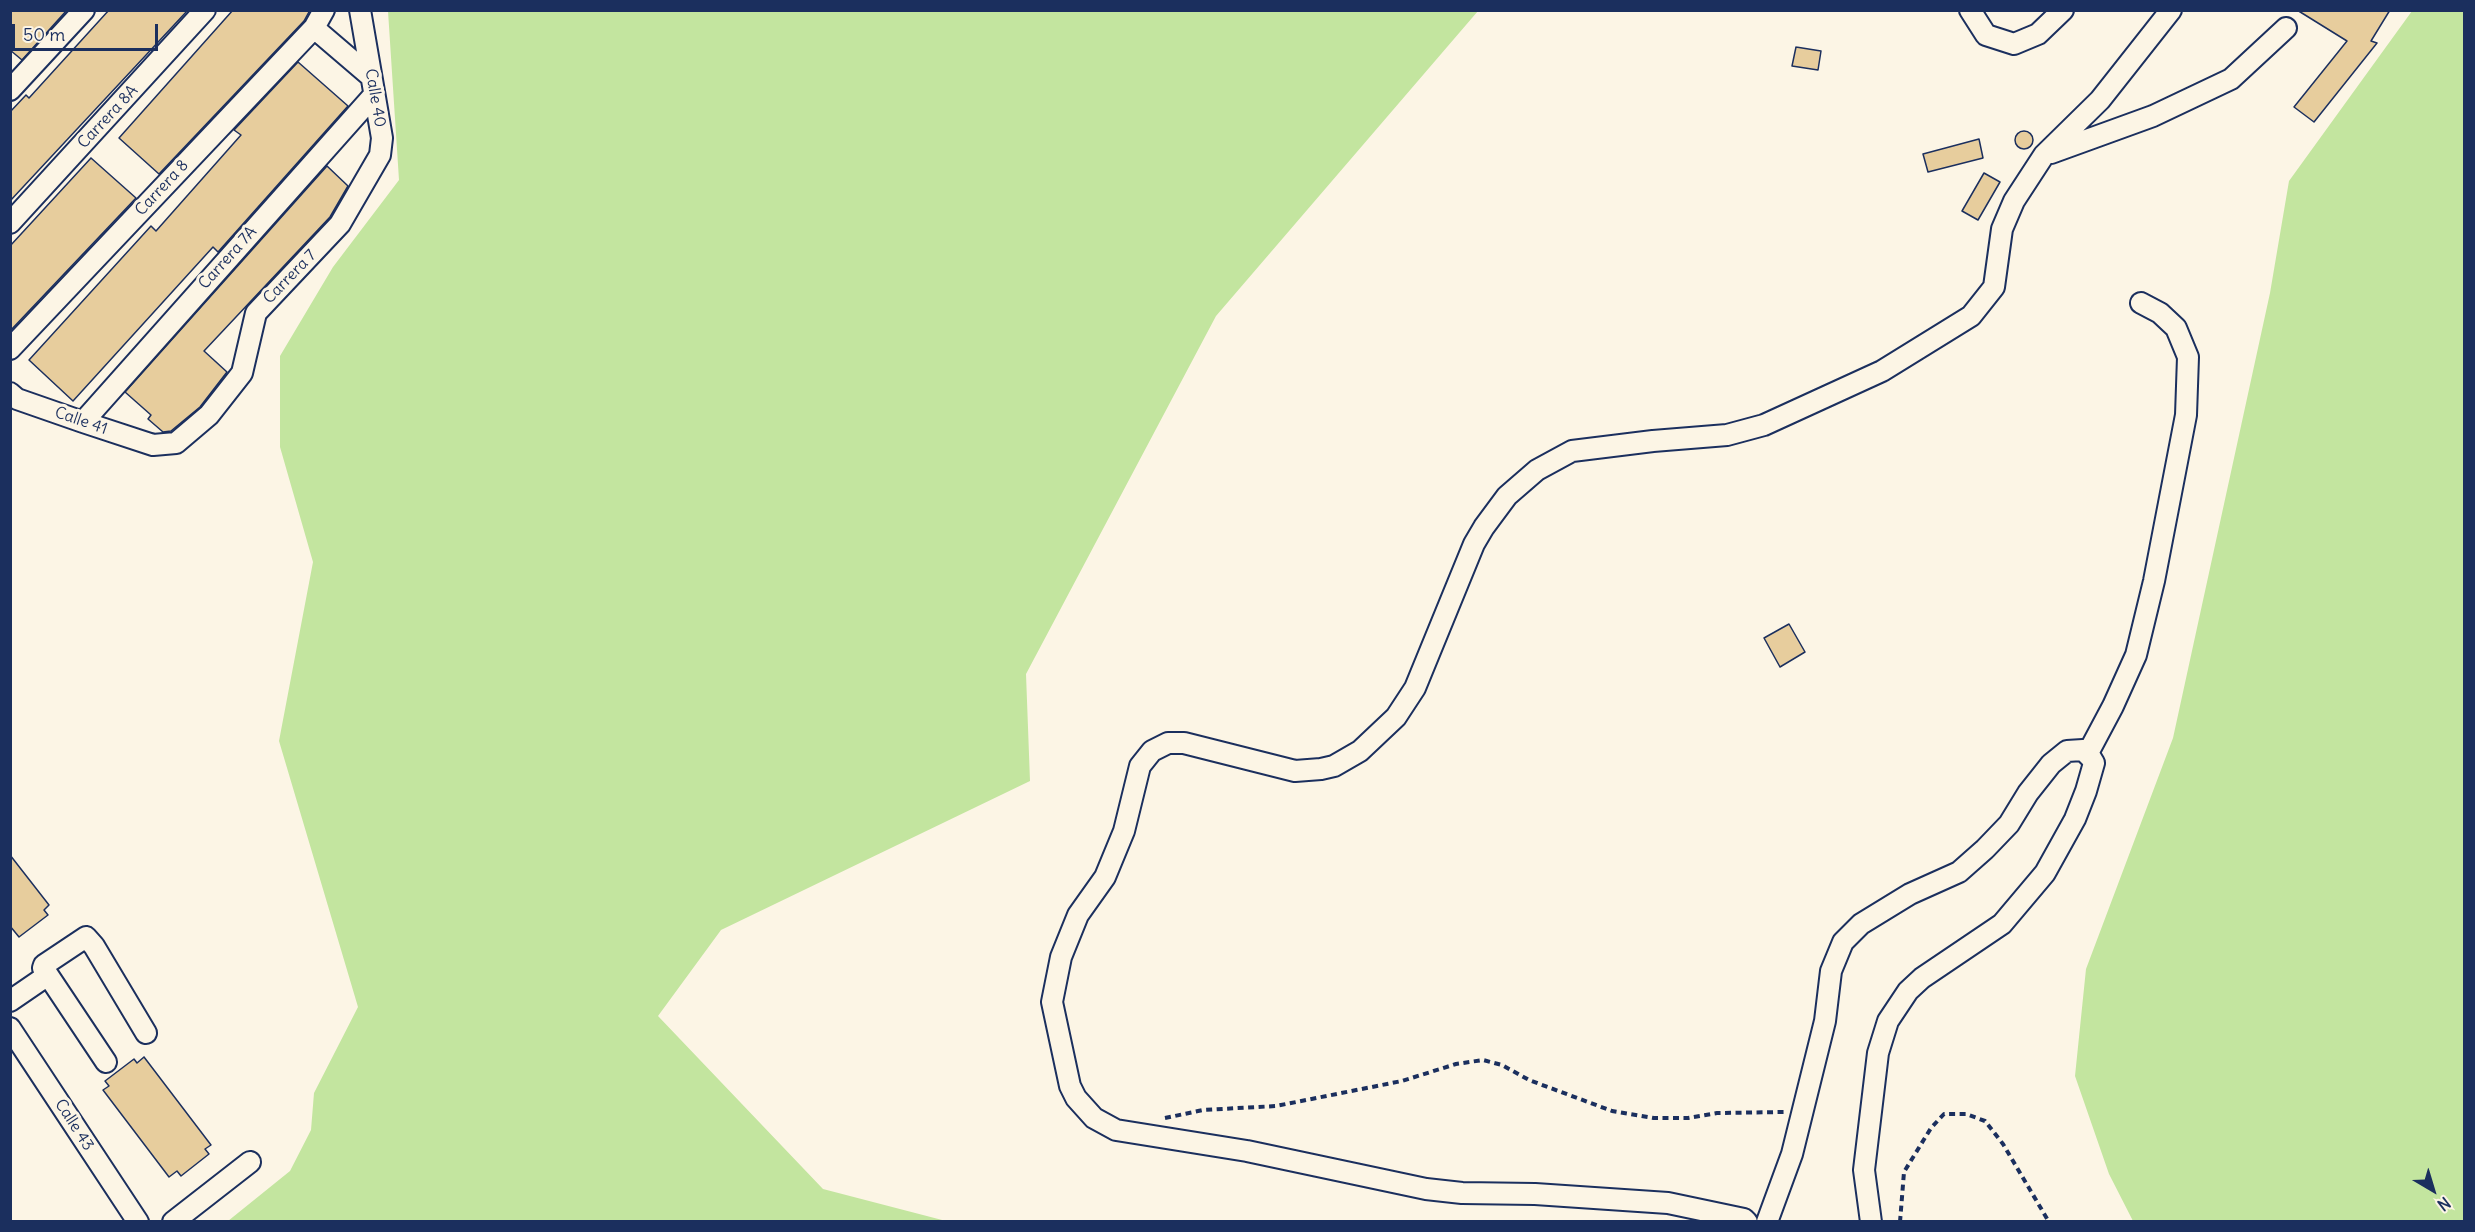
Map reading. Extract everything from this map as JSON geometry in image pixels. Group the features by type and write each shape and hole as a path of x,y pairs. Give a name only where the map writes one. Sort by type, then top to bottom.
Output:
{"street":[{"path":"10,90 84,10"},
{"name":"Carrera 8A","path":"10,223 205,10"},
{"name":"Carrera 8","path":"10,349 314,28 324,10"},
{"name":"Calle 40","path":"360,10 366,35 369,75 382,138 380,155 366,182"},
{"path":"1970,10 1986,35 2014,44 2038,34 2062,10"},
{"path":"1747,1221 1668,1203 1426,1189 1247,1151 1128,1134 1105,1125 1094,1118 1076,1098 1070,1086 1052,1002 1058,968 1068,935 1085,905 1105,878 1124,831 1137,774 1145,758 1160,746 1176,742 1295,771 1321,770 1347,760 1384,730 1406,702 1422,673 1474,544 1495,511 1521,483 1537,470 1572,451 1727,435 1755,428 1882,371 1971,316 1994,287 2002,229 2014,201 2044,155 2100,100 2171,10"},
{"path":"314,28 369,75"},
{"path":"2044,155 2153,116 2231,79 2286,28"},
{"name":"Carrera 7A","path":"83,422 374,94"},
{"name":"Carrera 7","path":"153,445 176,443 209,415 242,373 256,313 340,224 366,182"},
{"path":"2088,753 2136,655 2154,581 2186,415 2188,357 2176,328 2160,313 2141,303"},
{"name":"Calle 41","path":"13,399 153,445"},
{"path":"1767,1221 1792,1154 1825,1021 1831,972 1843,942 1861,924 1910,894 1959,872 2009,824 2028,793 2051,764 2067,750 2078,749 2088,753 2094,763 2086,791 2061,847 2038,882 2002,924 1922,978 1908,991 1888,1021 1878,1053 1864,1170 1871,1221"},
{"path":"106,1062 43,968 44,964 86,938 94,946 146,1033"},
{"path":"10,1001 48,975"},
{"name":"Calle 43","path":"10,1028 138,1221"},
{"path":"173,1221 250,1162"}],"path":[{"path":"1144,1136 1154,1123 1170,1116 1203,1110 1276,1106 1401,1081 1456,1064 1483,1060 1502,1065 1529,1080 1612,1111 1654,1118 1688,1118 1717,1113 1801,1114"},
{"path":"1900,1221 1904,1172 1931,1128 1944,1114 1966,1114 1985,1121 2003,1144 2049,1221"}],"green space":[{"path":"388,11 1478,11 1216,316 1026,674 1030,781 721,930 658,1016 823,1189 946,1221 228,1221 290,1171 311,1130 314,1093 358,1007 279,741 313,562 280,447 280,356 333,267 399,180"},
{"path":"2412,11 2464,11 2464,1221 2133,1221 2109,1174 2075,1076 2086,969 2173,738 2270,293 2289,181"}],"building":[{"path":"10,10 67,10 22,60 10,50"},
{"path":"109,10 188,10 10,201 10,112 26,95 29,98"},
{"path":"233,10 310,10 304,21 159,174 119,138"},
{"path":"2297,10 2390,10 2371,41 2377,43 2314,122 2294,107 2347,41"},
{"path":"1796,47 1821,51 1818,70 1792,66"},
{"path":"298,62 348,106 218,252 213,247 73,401 29,360 151,226 156,231 241,135 234,130"},
{"path":"2024,131 2030,134 2033,140 2030,146 2024,149 2018,146 2015,140 2018,134"},
{"path":"1979,139 1983,158 1928,172 1923,154"},
{"path":"91,158 136,198 10,331 10,246"},
{"path":"327,166 348,186 330,217 204,351 227,372 200,407 171,431 163,432 148,419 151,415 125,392"},
{"path":"1984,173 2000,182 1978,220 1962,211"},
{"path":"1789,624 1805,652 1780,667 1764,638"},
{"path":"10,855 49,905 44,910 48,915 19,937 10,926"},
{"path":"144,1057 211,1145 205,1149 209,1154 181,1176 177,1171 169,1177 103,1090 109,1086 105,1081 134,1059 137,1063"}]}
